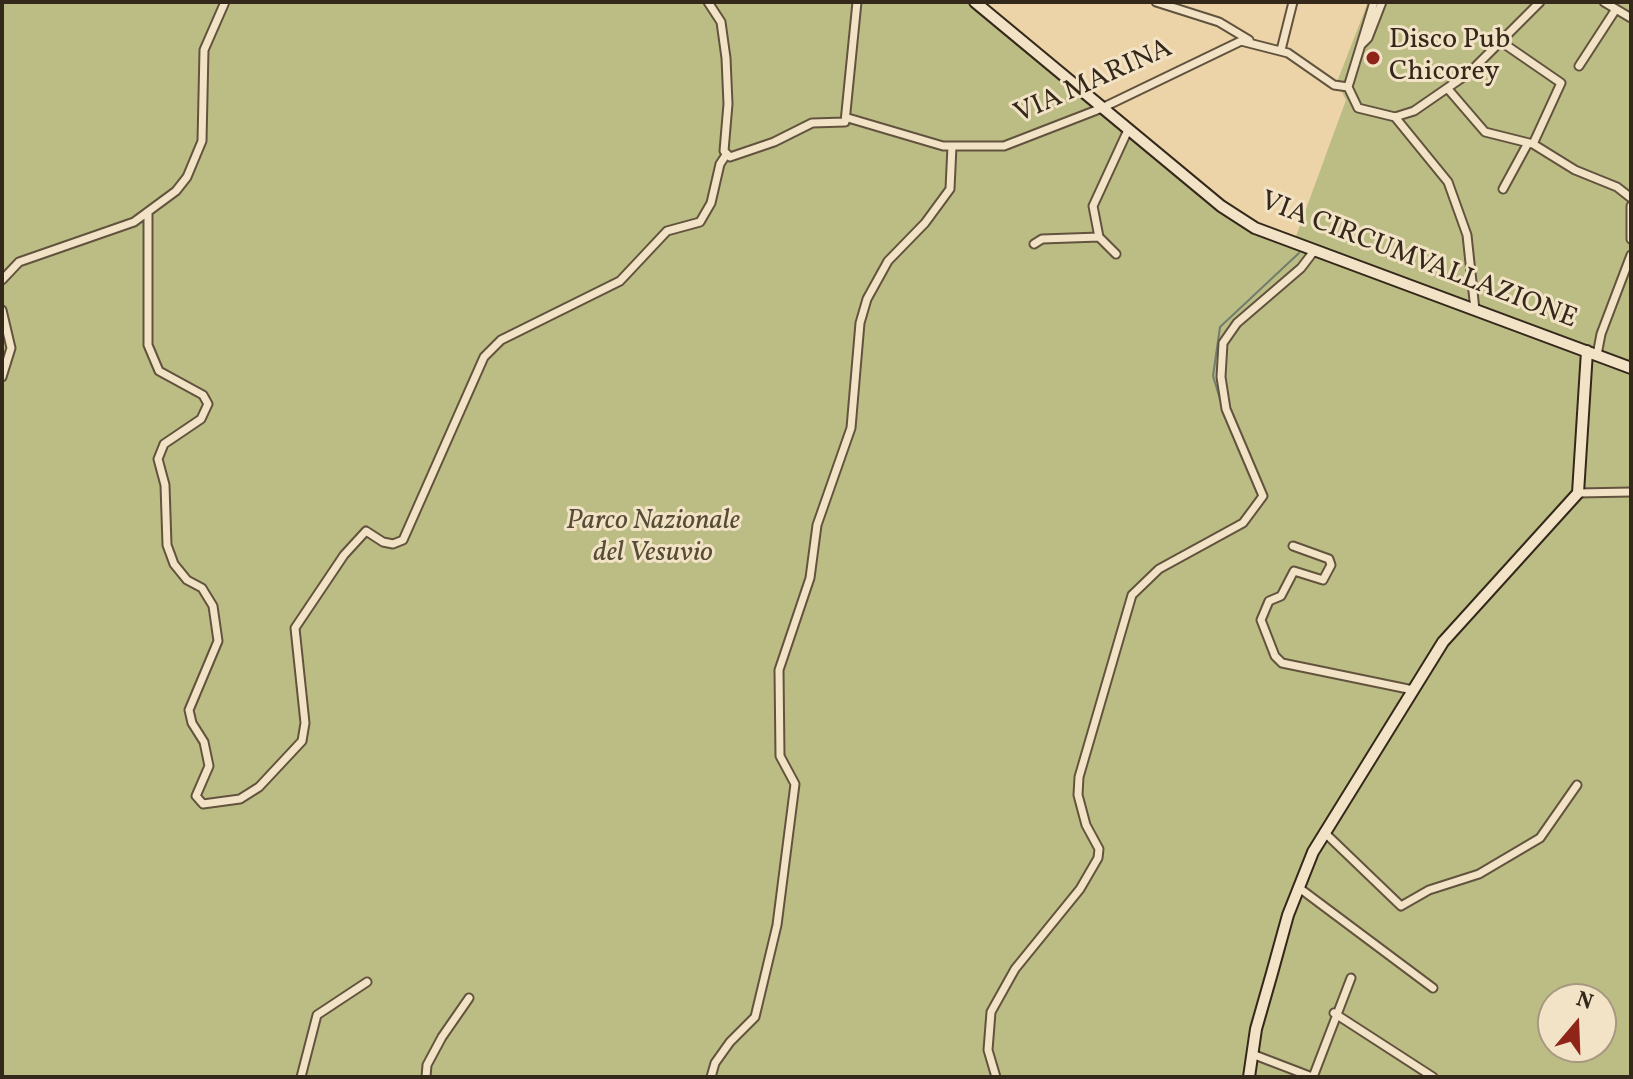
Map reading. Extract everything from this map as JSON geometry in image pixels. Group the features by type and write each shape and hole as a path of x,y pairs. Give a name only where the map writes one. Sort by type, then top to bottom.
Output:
{"street":[{"path":"2,280 19,262 114,230 148,214 176,191 195,164 202,141 202,64 225,2"},
{"path":"148,214 148,345 159,371 203,395 208,404 201,419 164,444 158,459 165,485 167,545 174,564 187,580 202,588 213,606 218,641 189,710 192,723 204,742 209,766 196,796 203,804 240,799 259,787 302,741 305,723 295,628 344,555 366,531 383,542 393,544 403,540 484,357 501,340 620,281 667,231 700,222 711,203 720,164 726,155 726,58 721,22 708,2"},
{"path":"726,155 753,150 812,123 840,124 848,118 857,2"},
{"name":"VIA CIRCUMVALLAZIONE","path":"975,2 1243,222 1310,250 1631,368"},
{"path":"1156,2 1219,22 1249,40 1307,62 1334,85 1348,87"},
{"path":"1281,50 1293,2"},
{"path":"1374,2 1361,35 1361,45 1348,87 1358,108 1395,117 1414,111 1448,89 1540,2"},
{"path":"1361,45 1368,38 1382,2"},
{"path":"1604,2 1631,18"},
{"path":"1579,66 1616,9"},
{"name":"VIA MARINA","path":"848,118 952,146 1004,146 1102,108 1230,44 1249,40"},
{"path":"1500,41 1560,81 1530,143 1503,189"},
{"path":"1448,89 1485,132 1530,143 1575,170 1617,187 1631,198"},
{"path":"1395,117 1448,182 1467,235 1475,310"},
{"path":"1116,254 1099,237 1093,206 1128,130"},
{"path":"711,1077 715,1063 730,1042 755,1017 777,925 795,784 780,756 779,670 810,578 817,525 851,428 860,323 867,299 888,261 944,200 950,189 952,146"},
{"path":"1631,206 1631,239"},
{"path":"1034,244 1042,239 1099,237"},
{"path":"996,1077 988,1050 991,1012 1015,969 1080,889 1098,858 1099,849 1086,825 1078,795 1079,777 1132,595 1159,569 1243,523 1263,496 1226,409 1221,377 1223,343 1227,333 1301,268 1310,250"},
{"path":"1249,1077 1252,1054 1298,887 1324,832 1458,622 1578,493 1592,353 1631,255"},
{"path":"2,310 11,348 2,377"},
{"path":"1578,493 1631,492"},
{"path":"1293,546 1329,559 1331,565 1323,580 1294,571 1281,596 1269,601 1261,620 1271,652 1282,663 1413,690"},
{"path":"1324,832 1401,906 1429,890 1479,874 1540,838 1577,785"},
{"path":"1298,887 1433,988"},
{"path":"1252,1054 1313,1077 1334,1013 1351,978"},
{"path":"301,1077 317,1015 367,982"},
{"path":"426,1077 427,1065 442,1037 469,998"},
{"path":"1334,1013 1433,1077"}],"green space":[{"name":"Parco Nazionale del Vesuvio","path":"2,2 979,2 1127,126 1245,218 1295,239 1346,100 1337,82 1368,2 1631,2 1631,1077 2,1077"}],"waterway":[{"path":"1226,419 1213,376 1220,327 1299,253"}],"place":[{"name":"Disco Pub Chicorey","path":"1373,58"}]}
